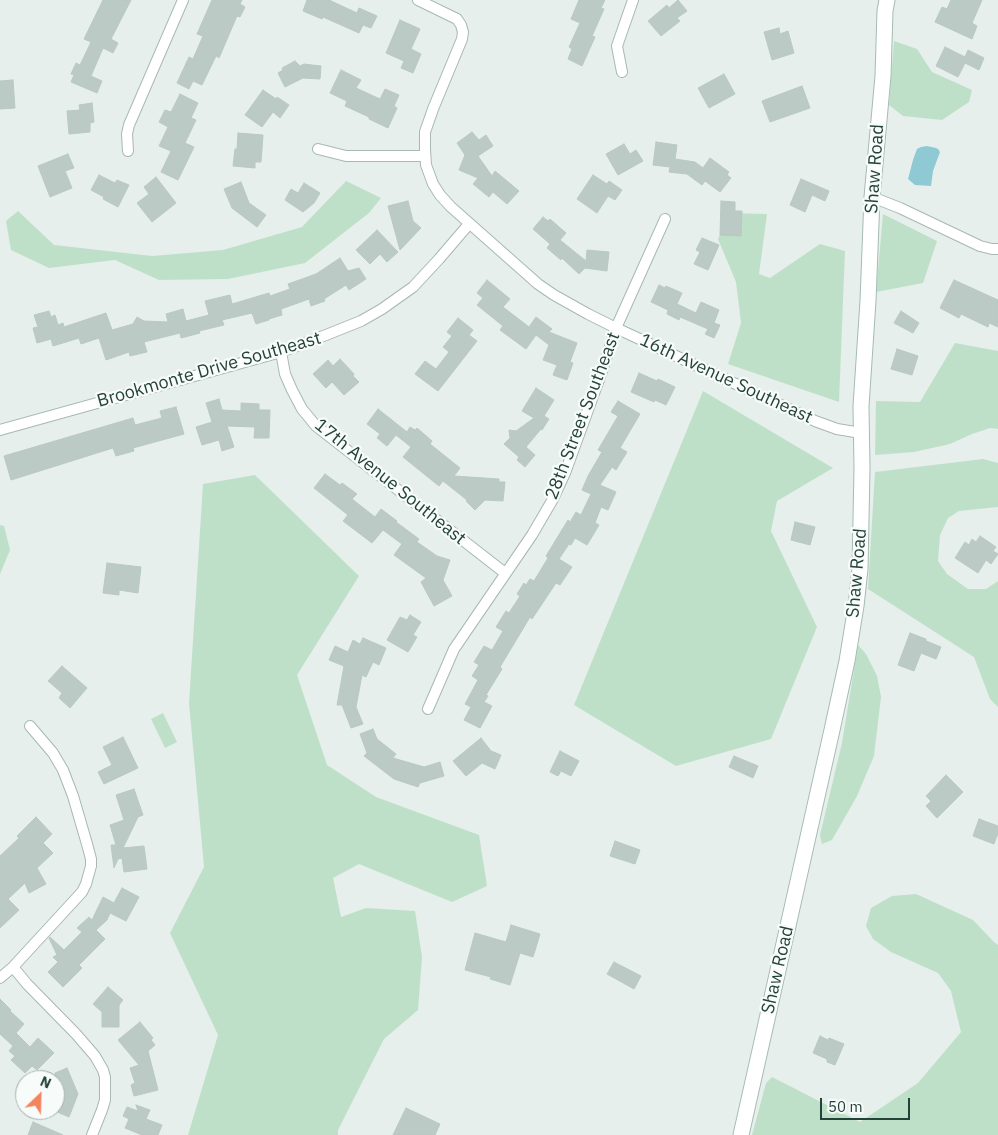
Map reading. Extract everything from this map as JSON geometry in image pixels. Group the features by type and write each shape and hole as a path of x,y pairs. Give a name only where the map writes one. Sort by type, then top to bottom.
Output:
{"main road":[{"name":"Shaw Road","path":"741,1135 847,661 856,606 860,569 861,406 872,197 883,76 887,0"}],"street":[{"path":"128,151 127,134 129,125 183,0"},
{"name":"16th Avenue Southeast","path":"418,0 457,19 463,32 462,39 425,132 426,165 433,184 451,208 538,284 562,300 616,328 815,421 838,429 862,433"},
{"path":"622,72 617,46 633,0"},
{"path":"318,149 346,156 425,156"},
{"path":"872,197 900,208 980,246 998,250"},
{"name":"28th Street Southeast","path":"428,709 454,649 532,535 553,499 597,386 616,328 664,219"},
{"name":"Brookmonte Drive Southeast","path":"0,430 280,352 361,321 413,287 470,224"},
{"name":"17th Avenue Southeast","path":"280,352 285,374 292,390 302,409 316,426 505,573"},
{"path":"0,978 13,967 82,892 91,866 91,859 73,796 63,770 53,753 30,726"},
{"path":"13,967 76,1034 95,1056 103,1070 105,1077 105,1100 92,1135"}],"green space":[{"path":"894,41 917,49 932,72 972,90 969,102 942,120 903,116 889,105"},
{"path":"346,181 381,198 369,213 305,263 228,279 159,280 115,260 49,268 11,250 6,221 18,211 54,245 152,256 223,250 302,227"},
{"path":"729,213 767,214 759,274 770,278 820,244 845,251 839,402 728,364 741,323 736,282 718,239"},
{"path":"883,214 937,241 923,283 876,292"},
{"path":"955,343 998,351 998,429 990,428 950,444 914,452 875,455 876,401 920,402"},
{"path":"703,391 833,468 777,501 771,531 817,627 771,739 676,766 574,705"},
{"path":"983,459 998,463 998,507 959,511 948,518 940,535 938,561 947,574 968,589 986,589 998,581 998,707 990,699 974,657 868,589 875,472"},
{"path":"255,475 359,576 297,675 327,765 376,797 479,835 487,886 452,902 359,864 333,878 341,917 366,908 415,911 422,957 418,1010 384,1039 338,1130 338,1135 188,1135 218,1035 170,933 204,867 189,703 203,484"},
{"path":"0,525 4,526 10,550 0,574"},
{"path":"858,645 866,654 877,676 881,697 874,756 857,796 832,840 822,844 820,835 842,743"},
{"path":"163,713 177,742 165,748 151,719"},
{"path":"916,894 973,920 998,945 998,1135 752,1135 766,1083 772,1077 860,1122 918,1083 961,1032 951,991 938,973 891,952 873,939 866,926 871,908 892,896"}],"water":[{"path":"927,146 936,148 940,152 933,171 931,186 915,185 908,179 913,160 917,149"}],"building":[{"path":"103,0 131,0 111,39 118,43 113,53 103,48 91,76 102,81 97,93 71,82 74,75 71,74 76,63 80,65 91,42 84,39"},
{"path":"212,0 242,0 240,4 245,7 240,17 237,16 219,58 216,56 202,85 193,81 189,89 177,83 189,57 193,59 203,36 197,34"},
{"path":"307,0 329,0 357,13 359,8 377,16 371,28 363,25 359,33 323,17 322,19 303,11"},
{"path":"579,0 605,0 601,8 604,9 592,36 595,37 582,66 568,59 572,49 569,47 580,23 571,19"},
{"path":"678,0 687,11 677,18 680,21 661,36 648,21 667,5 669,8"},
{"path":"951,0 982,0 972,23 977,26 972,39 935,22 942,7 947,9"},
{"path":"400,20 420,29 411,49 421,54 413,73 401,68 404,61 386,53"},
{"path":"779,28 780,34 788,31 794,53 772,60 764,32"},
{"path":"945,47 965,57 968,50 984,58 979,70 965,63 958,77 936,66"},
{"path":"295,61 300,66 304,64 321,66 320,79 303,78 285,87 278,73 283,70 282,68"},
{"path":"341,70 361,80 356,88 380,99 385,89 399,95 394,106 397,108 388,128 345,106 347,101 330,93"},
{"path":"724,74 735,94 709,108 698,88"},
{"path":"13,80 15,108 0,109 0,81"},
{"path":"802,86 810,108 770,122 762,101"},
{"path":"263,90 289,105 280,118 273,112 262,127 245,115"},
{"path":"180,94 198,103 191,118 196,120 185,143 194,147 178,180 161,172 171,151 159,146 168,127 159,122 165,110 171,112"},
{"path":"92,103 94,122 90,123 90,132 69,134 67,111 80,110 79,105"},
{"path":"472,132 479,140 486,135 493,146 478,156 492,176 495,171 519,191 507,204 493,192 489,197 473,184 478,178 459,170 465,155 457,143"},
{"path":"238,133 263,135 261,162 255,162 255,168 233,166"},
{"path":"656,142 677,145 675,159 695,162 703,168 710,158 729,172 727,175 731,178 720,192 705,181 702,185 687,174 669,172 670,167 653,165"},
{"path":"624,144 630,154 636,150 643,161 618,175 606,154"},
{"path":"68,154 74,168 65,171 72,188 50,197 38,166"},
{"path":"99,175 115,183 117,180 129,185 118,207 91,190"},
{"path":"593,175 607,184 609,181 622,190 615,200 608,196 597,213 577,199"},
{"path":"156,177 176,203 152,222 137,203 149,194 144,187"},
{"path":"801,179 829,191 825,201 812,195 805,212 790,205"},
{"path":"241,182 249,203 266,215 257,227 232,208 224,189"},
{"path":"304,183 320,193 314,203 303,212 285,200 291,189 298,193"},
{"path":"408,201 413,221 421,228 400,250 388,206"},
{"path":"721,201 735,202 735,211 742,211 741,236 720,235"},
{"path":"543,217 548,221 550,219 566,233 560,240 586,261 587,250 609,252 607,271 585,268 579,274 562,258 561,260 547,248 550,244 533,229"},
{"path":"377,230 398,252 387,262 380,254 370,264 356,250"},
{"path":"702,238 719,245 708,270 694,264 700,252 696,250"},
{"path":"340,258 348,271 359,268 366,279 349,290 346,285 324,299 325,301 311,306 309,299 281,309 282,315 256,324 252,313 222,320 224,325 199,331 200,333 181,338 180,333 144,342 147,352 130,356 129,352 106,360 99,338 81,344 79,338 53,346 51,339 37,343 33,328 38,327 34,315 49,311 51,317 55,315 58,325 63,323 64,327 106,313 112,330 133,324 137,317 144,321 168,322 166,314 183,309 186,321 209,315 205,301 230,295 232,304 269,293 270,296 290,289 288,284 316,274"},
{"path":"487,280 510,299 503,307 529,327 536,317 552,329 549,332 577,343 570,362 573,363 567,380 553,375 557,365 543,360 549,345 536,335 526,349 500,330 503,326 477,305 483,298 477,293"},
{"path":"954,280 998,300 998,327 989,323 988,327 961,314 959,318 940,308"},
{"path":"659,285 682,293 677,304 696,313 701,302 719,310 714,323 720,325 714,338 705,334 708,329 680,317 679,320 667,314 668,310 651,302"},
{"path":"901,311 919,323 913,333 894,323"},
{"path":"458,318 473,330 469,335 477,341 438,391 415,374 425,361 436,369 449,352 443,347 452,336 447,332"},
{"path":"897,349 918,356 912,375 891,369"},
{"path":"340,359 359,382 344,395 332,382 326,388 313,374 328,360 333,366"},
{"path":"639,373 675,387 666,405 631,392"},
{"path":"536,388 554,400 544,416 549,419 542,430 526,447 535,455 525,467 517,460 519,457 504,444 510,438 509,430 516,431 534,418 522,411"},
{"path":"219,399 222,410 241,411 241,403 259,404 259,410 270,410 269,438 254,438 255,427 227,426 234,447 222,451 219,440 202,445 196,427 212,422 206,403"},
{"path":"618,401 640,414 620,448 627,452 616,470 612,467 600,485 616,492 608,510 601,507 595,523 599,525 587,545 575,538 559,559 572,567 560,585 556,583 532,619 530,617 500,667 502,669 486,695 488,696 484,702 492,706 480,728 464,720 471,707 465,704 478,680 472,676 479,665 474,662 484,646 492,650 503,631 496,627 506,611 509,613 520,596 517,594 524,583 526,585 530,579 534,581 548,558 546,556 568,520 570,522 576,512 581,515 591,494 582,490 602,452 598,450 618,416 611,412"},
{"path":"176,407 184,434 133,448 134,451 116,456 113,448 11,480 4,456 133,418 135,425 162,418 160,411"},
{"path":"378,409 407,432 410,427 415,430 417,428 432,441 430,444 460,468 454,476 499,479 499,482 505,482 503,501 485,500 475,510 467,500 443,481 439,486 403,457 411,447 396,435 387,446 377,438 380,434 367,424"},
{"path":"325,474 357,494 352,499 375,517 381,509 419,539 417,542 437,556 450,560 443,580 452,596 434,606 421,582 426,578 394,555 402,544 383,530 372,543 343,521 348,515 314,488"},
{"path":"795,522 815,527 810,545 791,540"},
{"path":"980,536 996,547 993,551 998,554 991,564 986,560 978,573 955,558 965,542 969,545 972,539 976,542"},
{"path":"107,563 141,567 138,593 119,590 119,595 103,593"},
{"path":"410,615 421,622 413,635 417,637 408,652 387,640 400,617 407,620"},
{"path":"910,633 941,647 936,659 921,653 914,671 898,665"},
{"path":"363,638 386,648 379,665 373,662 366,677 362,675 356,707 363,724 351,728 342,705 337,705 344,666 329,660 335,646 348,652 353,640 360,644"},
{"path":"62,666 87,688 70,708 59,698 62,693 48,681"},
{"path":"373,729 377,739 396,754 393,758 424,767 440,762 444,776 420,783 418,787 394,779 364,756 367,753 360,734"},
{"path":"123,737 138,768 104,784 98,772 112,765 103,747"},
{"path":"481,738 491,751 501,755 495,769 482,763 466,776 453,761"},
{"path":"560,751 579,761 571,776 561,771 558,776 550,772"},
{"path":"734,756 758,766 753,778 729,767"},
{"path":"946,775 963,792 937,818 926,806 931,801 926,796"},
{"path":"134,789 143,815 138,817 123,848 144,846 147,869 124,872 122,858 118,859 114,868 111,845 116,845 110,825 124,820 116,795"},
{"path":"36,817 52,834 43,843 53,853 37,868 46,884 29,893 25,883 8,899 19,910 0,928 0,856 19,838 17,836"},
{"path":"979,819 998,826 998,833 994,844 973,836"},
{"path":"615,841 640,850 635,864 610,856"},
{"path":"122,888 139,897 126,921 110,913 107,920 96,930 105,939 79,965 82,968 63,987 48,972 58,962 53,957 57,955 49,938 64,950 82,932 77,928 89,917 92,920 103,897 114,903"},
{"path":"511,925 540,934 533,957 520,953 510,985 490,979 491,977 465,970 475,933 506,942"},
{"path":"614,962 641,976 634,989 607,974"},
{"path":"108,987 123,1000 119,1005 119,1027 102,1027 102,1012 93,1004"},
{"path":"0,999 24,1024 16,1033 30,1047 38,1038 54,1053 37,1070 32,1066 28,1070 22,1070 11,1060 15,1056 9,1051 13,1046 0,1034"},
{"path":"140,1022 153,1038 151,1040 155,1045 148,1051 158,1090 134,1096 131,1085 135,1083 130,1068 139,1065 118,1040"},
{"path":"820,1036 844,1044 835,1065 813,1053"},
{"path":"67,1068 78,1094 69,1117 65,1115 65,1070 62,1070"},
{"path":"136,1105 150,1110 146,1119 162,1125 158,1135 142,1135 125,1128 129,1119 123,1116 127,1107 138,1111"},
{"path":"406,1108 440,1124 435,1135 393,1135"},
{"path":"33,1122 63,1135 28,1135"}]}
